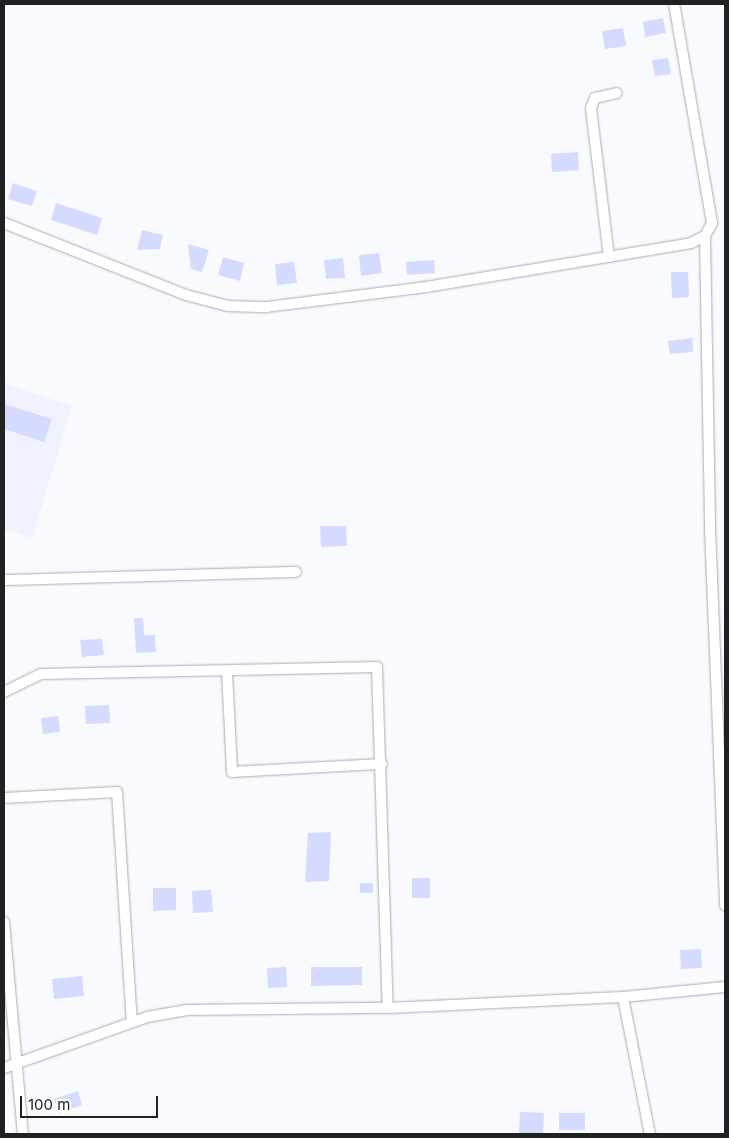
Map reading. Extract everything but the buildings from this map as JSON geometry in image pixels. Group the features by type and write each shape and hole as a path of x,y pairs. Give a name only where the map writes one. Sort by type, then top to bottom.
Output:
{"street":[{"path":"674,4 712,223 705,236 710,528 725,906"},
{"path":"609,258 591,108 595,98 616,93"},
{"path":"4,223 186,295 228,306 266,307 407,290 667,249 705,236"},
{"path":"4,580 296,572"},
{"path":"4,692 41,674 227,672 377,667 382,764 388,1008"},
{"path":"227,672 232,772 382,764"},
{"path":"4,798 117,792 132,1022"},
{"path":"4,922 22,1134"},
{"path":"4,1068 132,1022 185,1010 388,1008 623,997 725,987"},
{"path":"623,997 650,1134"}],"shaded area":[{"path":"4,383 72,406 32,538 4,529"}]}
